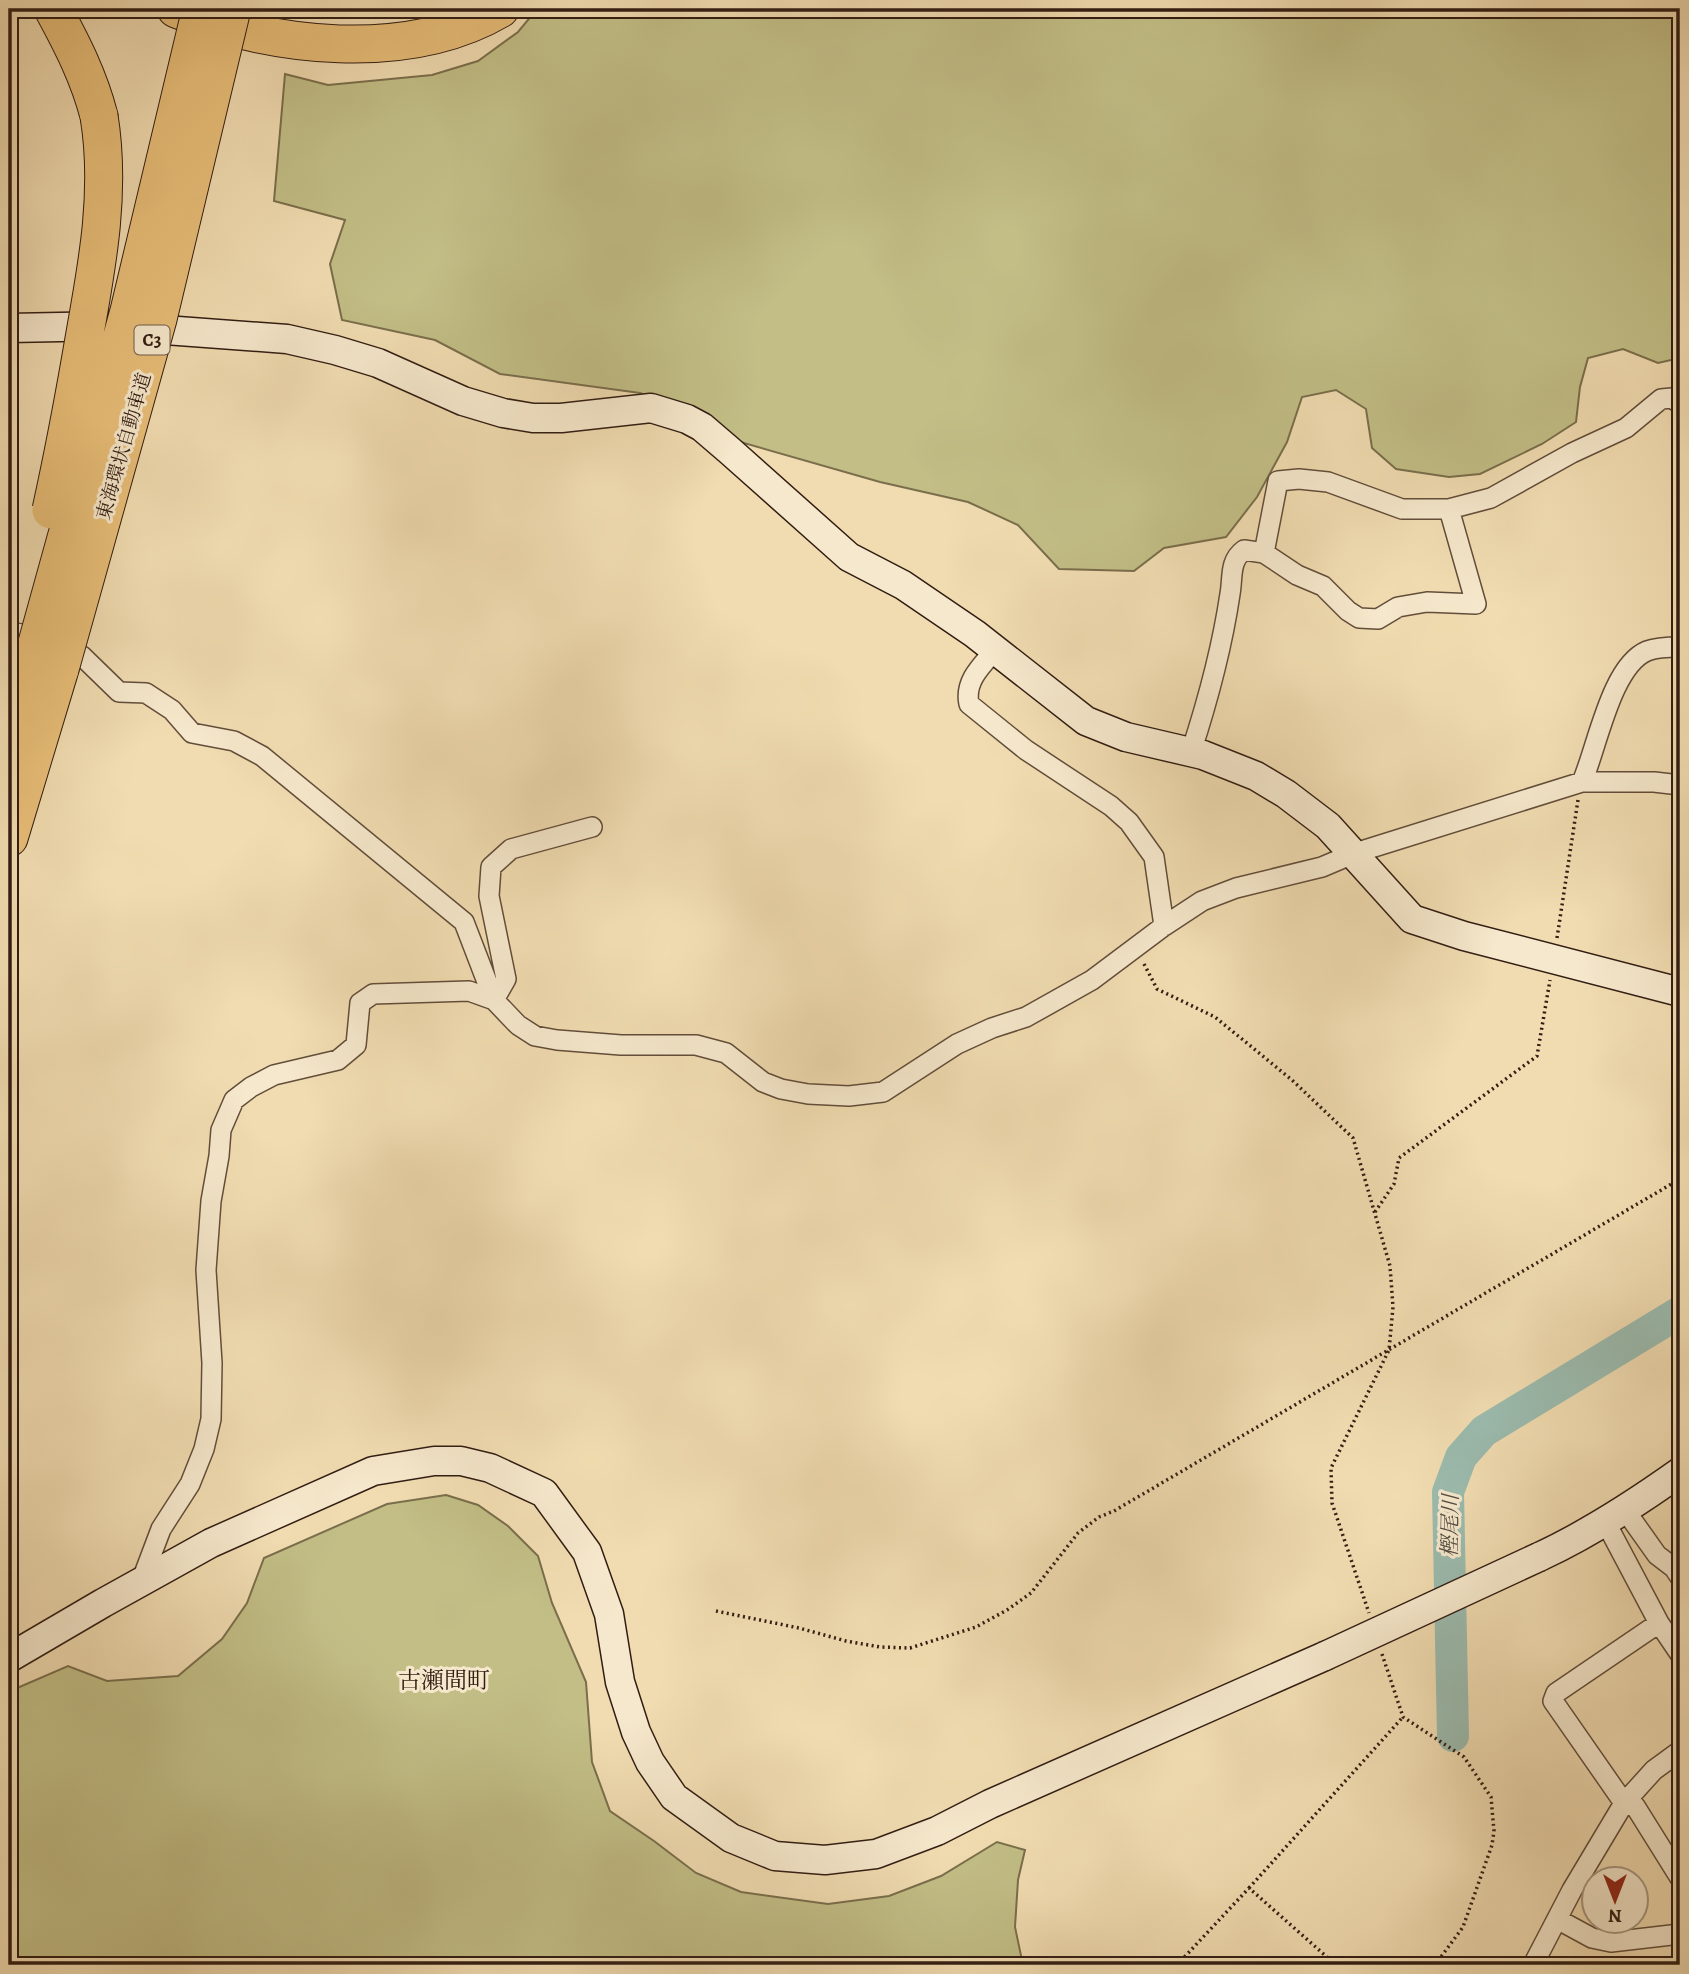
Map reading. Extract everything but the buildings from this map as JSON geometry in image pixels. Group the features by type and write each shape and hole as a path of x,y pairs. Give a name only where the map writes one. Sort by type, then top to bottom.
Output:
{"highway":[{"path":"9,692 30,654 97,261 104,168 99,116 92,89 53,9"},
{"path":"176,9 203,20 266,36 300,41 370,43 429,37 479,21 500,9"},
{"name":"東海環状自動車道","path":"9,734 129,312 201,9"},
{"name":"東海環状自動車道","path":"9,838 30,654 158,319 232,9"},
{"path":"158,319 242,9 307,19 371,21 401,19 450,9"}],"street":[{"path":"9,328 111,326 287,340 378,363 463,401 503,413 533,418 561,418 651,408 670,413 702,427 849,557 903,585 996,649 1086,721 1126,737 1191,752 1256,776 1286,794 1328,826 1412,919 1553,961 1680,992"},
{"path":"1264,553 1278,481 1299,479 1328,482 1402,509 1449,509 1491,498 1572,453 1626,428 1661,399 1672,398 1680,404"},
{"path":"1191,752 1209,696 1236,555 1244,550 1264,553 1297,575 1323,586 1359,618 1378,618 1398,607 1427,602 1476,604 1449,509"},
{"path":"30,654 28,635 82,656 119,692 146,693 172,710 192,733 234,741 262,756 464,922 494,1000 518,1025 535,1036 621,1045 696,1045 726,1053 763,1082 781,1089 808,1094 849,1096 883,1092 957,1044 992,1028 1026,1017 1092,980 1134,947 1202,901 1236,888 1322,867 1355,853 1582,783 1654,782 1680,785"},
{"path":"1582,783 1619,681 1631,662 1648,650 1680,647"},
{"path":"996,649 972,677 968,691 969,704 1026,750 1111,806 1129,822 1154,857 1164,926"},
{"path":"494,1000 506,979 489,896 491,867 511,849 592,827"},
{"path":"141,1582 162,1529 190,1484 204,1449 211,1419 212,1363 206,1270 209,1228 221,1130 234,1100 274,1075 338,1060 356,1045 360,1003 373,994 469,991 494,1000"},
{"path":"9,1658 211,1544 373,1471 435,1461 461,1461 490,1468 544,1493 587,1552 609,1614 620,1682 636,1732 650,1762 674,1797 731,1839 775,1856 825,1860 876,1854 937,1831 990,1804 1325,1656 1570,1542 1615,1516 1680,1472"},
{"path":"1615,1516 1657,1555 1678,1569"},
{"path":"1615,1516 1659,1623 1680,1654"},
{"path":"1659,1623 1556,1693 1553,1700 1624,1804 1635,1806 1680,1878"},
{"path":"1533,1965 1572,1890 1624,1804 1654,1770 1680,1751"},
{"path":"1557,1919 1592,1938 1611,1942 1680,1934"}],"path":[{"path":"1536,9 1564,17 1589,17 1612,9"},
{"path":"1375,1212 1394,1184 1399,1158 1537,1056 1582,783"},
{"path":"1134,947 1157,989 1215,1017 1272,1063 1353,1138 1390,1266 1393,1307 1388,1350 1331,1468 1332,1503 1370,1617"},
{"path":"716,1611 799,1628 846,1642 880,1647 910,1648 976,1627 1031,1593 1078,1533 1099,1517 1114,1511 1680,1179"},
{"path":"1378,1642 1403,1717 1464,1757 1491,1797 1493,1845 1463,1927 1435,1965"},
{"path":"1177,1965 1403,1717"},
{"path":"1248,1888 1336,1965"}],"shaded area":[{"path":"537,9 1680,9 1680,358 1658,363 1623,349 1588,358 1580,387 1576,422 1542,444 1480,474 1449,477 1396,469 1372,448 1366,409 1336,390 1302,397 1287,442 1257,497 1226,537 1164,548 1134,571 1059,569 1018,525 968,502 880,482 737,441 689,411 640,393 500,374 435,340 342,320 330,264 345,220 274,201 285,74 328,85 432,75 478,61 518,32"},
{"path":"446,1495 478,1505 508,1526 538,1556 552,1603 586,1682 592,1762 610,1811 696,1873 741,1892 828,1904 889,1896 941,1876 997,1842 1025,1850 1018,1880 1015,1927 1023,1965 9,1965 9,1702 17,1688 68,1666 107,1681 178,1676 222,1639 247,1603 264,1558 387,1504"}],"waterway":[{"name":"樫尾川","path":"1453,1736 1448,1492 1461,1457 1484,1431 1680,1312"}],"district":[{"name":"古瀬間町","path":"444,1680"}]}
